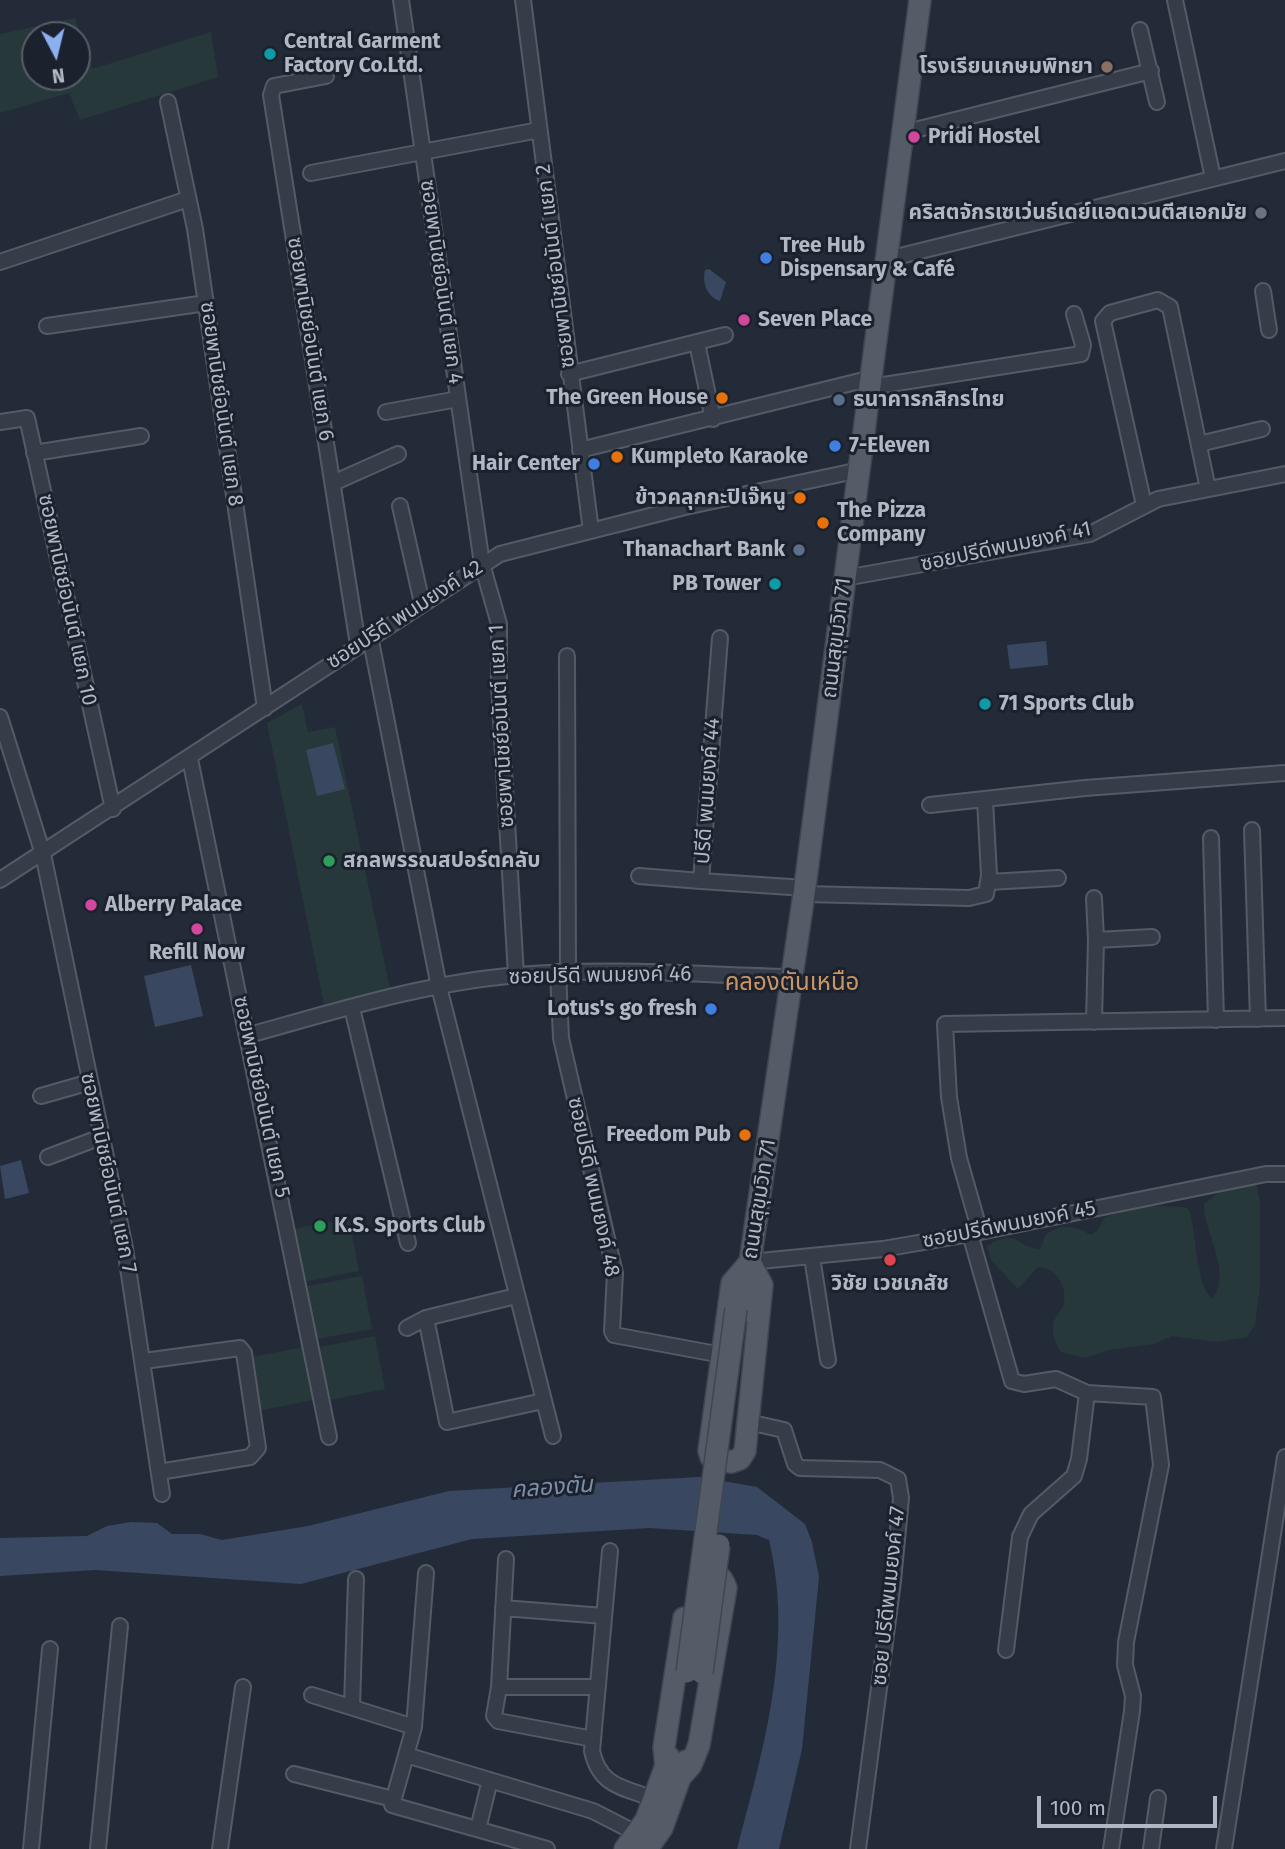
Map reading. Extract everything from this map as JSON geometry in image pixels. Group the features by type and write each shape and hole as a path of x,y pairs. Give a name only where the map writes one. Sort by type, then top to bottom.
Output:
{"main road":[{"name":"ถนนสุขุมวิท 71","path":"636,1844 662,1829 694,1672 743,1310 752,1290 749,1268 769,1145 790,977 805,891 920,0"},
{"path":"749,1268 762,1285 745,1451 740,1459 731,1462 711,1457 709,1451 722,1355 732,1283 749,1268"},
{"path":"697,1574 717,1574 723,1579 726,1588 699,1745 691,1765 675,1771 664,1747 690,1581 697,1574"},
{"name":"ถนนสุขุมวิท 71","path":"636,1844 654,1799 675,1771"}],"street":[{"name":"ซอยพานิชย์อนันต์ แยก 4","path":"401,0 482,564"},
{"name":"ซอยพานิชย์อนันต์ แยก 2","path":"523,0 569,373 592,531"},
{"path":"1175,0 1213,178"},
{"path":"1140,30 1157,102"},
{"path":"903,133 1151,71"},
{"name":"ซอยพานิชย์อนันต์ แยก 6","path":"326,76 274,86 271,95 333,483 364,641 439,987 553,1436"},
{"name":"ซอยพานิชย์อนันต์ แยก 8","path":"168,102 206,303 265,708"},
{"path":"311,173 539,130"},
{"path":"888,259 1285,161"},
{"path":"0,262 188,198"},
{"path":"1263,291 1269,330"},
{"path":"1144,505 1104,327 1105,316 1158,300 1170,307 1209,489"},
{"path":"47,326 206,303"},
{"path":"580,450 872,383 1081,354 1083,345 1074,314"},
{"path":"569,373 725,335"},
{"path":"697,342 713,419"},
{"path":"386,412 458,399"},
{"name":"ซอยพานิชย์อนันต์ แยก 10","path":"0,422 27,418 113,809"},
{"path":"1199,444 1262,429"},
{"path":"34,453 141,436"},
{"path":"333,483 398,453"},
{"name":"ซอยปรีดี พนมยงค์ 42","path":"0,880 190,759 364,641 500,554 685,507 860,470"},
{"name":"ซอยปรีดีพนมยงค์ 41","path":"845,578 1090,534 1158,499 1285,474"},
{"path":"400,506 422,603"},
{"name":"ซอยพานิชย์อนันต์ แยก 1","path":"482,564 499,624 499,685 516,975"},
{"name":"ปรีดี พนมยงค์ 44","path":"719,638 701,881 805,891 969,898 986,894 989,882"},
{"path":"563,972 566,656"},
{"name":"ซอยพานิชย์อนันต์ แยก 7","path":"0,717 43,853 125,1248 162,1494"},
{"name":"ซอยพานิชย์อนันต์ แยก 5","path":"190,759 330,1437"},
{"path":"930,805 1085,788 1285,773"},
{"path":"985,800 989,882 1058,878"},
{"path":"1252,830 1258,1019"},
{"path":"1211,838 1216,1020"},
{"path":"639,876 701,881"},
{"path":"1094,898 1094,1022"},
{"path":"1096,940 1152,937"},
{"name":"ซอยปรีดี พนมยงค์ 46","path":"249,1035 439,987 516,975 563,972 790,977"},
{"name":"ซอยปรีดี พนมยงค์ 48","path":"563,972 561,1038 615,1273 611,1331 614,1335 722,1355"},
{"path":"352,1008 408,1243"},
{"path":"1111,1849 1132,1711 1133,1696 1125,1665 1126,1642 1161,1465 1152,1396 1087,1394 1056,1379 1024,1384 1012,1381 959,1158 943,1026 948,1022 1285,1018"},
{"path":"41,1096 90,1082"},
{"path":"48,1157 102,1137"},
{"name":"ซอยปรีดีพนมยงค์ 45","path":"749,1268 975,1233 1266,1174 1285,1174"},
{"path":"812,1257 828,1360"},
{"path":"407,1328 426,1318 516,1296"},
{"path":"426,1318 447,1422 543,1401"},
{"path":"144,1361 240,1348 244,1353 258,1448 250,1457 159,1472"},
{"path":"1006,1650 1020,1537 1031,1514 1074,1476 1079,1459 1087,1394"},
{"name":"ซอย ปรีดีพนมยงค์ 47","path":"748,1422 784,1430 795,1464 800,1468 880,1470 898,1479 901,1498 858,1849"},
{"path":"1224,1849 1278,1553 1285,1457"},
{"path":"610,1551 593,1739 595,1764 607,1782 654,1799"},
{"path":"506,1559 499,1687 494,1716 498,1721 593,1739"},
{"path":"393,1802 414,1727 426,1573"},
{"path":"352,1706 356,1579"},
{"path":"503,1608 604,1616"},
{"path":"98,1849 120,1626"},
{"path":"31,1849 50,1648"},
{"path":"220,1849 243,1687"},
{"path":"499,1687 597,1687"},
{"path":"312,1695 414,1727"},
{"path":"406,1755 593,1811 636,1844"},
{"path":"294,1774 547,1849"},
{"path":"478,1829 489,1780"},
{"path":"1151,1849 1158,1798"}],"shaded area":[{"path":"21,30 21,91 91,91 91,66 92,69 211,32 218,77 80,120 69,93 0,113 0,34"},
{"name":"สกลพรรณสปอร์ตคลับ","path":"302,704 308,732 335,727 390,989 324,1004 267,723"},
{"path":"1256,1183 1260,1202 1260,1286 1255,1325 1247,1337 1217,1342 1172,1336 1154,1344 1109,1350 1085,1358 1061,1352 1053,1329 1054,1320 1063,1306 1064,1292 1055,1274 1044,1268 1037,1268 1018,1289 991,1260 987,1246 1011,1238 1040,1249 1046,1236 1057,1228 1074,1228 1090,1235 1097,1231 1108,1216 1145,1206 1184,1207 1189,1209 1192,1219 1202,1282 1212,1299 1218,1289 1219,1265 1204,1204 1226,1187"},
{"path":"349,1218 359,1271 304,1282 293,1229"},
{"path":"362,1276 372,1329 317,1339 307,1286"},
{"path":"375,1336 385,1389 330,1400 320,1347"},
{"path":"303,1347 313,1400 258,1411 248,1358"}],"water":[{"path":"709,269 726,282 720,301 706,289 704,275 705,270"},
{"path":"1046,641 1048,665 1010,669 1007,645"},
{"path":"333,743 345,789 317,796 306,750"},
{"path":"191,965 203,1016 155,1027 144,976"},
{"path":"21,1160 29,1193 5,1199 0,1166"},
{"name":"คลองตัน","path":"699,1477 757,1487 805,1524 812,1542 819,1577 802,1749 779,1849 737,1849 766,1734 777,1657 776,1580 769,1540 757,1535 649,1528 472,1539 301,1584 95,1570 0,1576 0,1538 87,1536 107,1526 131,1522 157,1523 172,1534 200,1534 222,1540 308,1526 449,1491"}],"place":[{"name":"Central Garment Factory Co.Ltd.","path":"270,54"},
{"name":"โรงเรียนเกษมพิทยา","path":"1107,67"},
{"name":"Pridi Hostel","path":"914,137"},
{"name":"คริสตจักรเซเว่นธ์เดย์แอดเวนตีสเอกมัย","path":"1261,213"},
{"name":"Tree Hub Dispensary & Café","path":"766,258"},
{"name":"Seven Place","path":"744,320"},
{"name":"The Green House","path":"722,398"},
{"name":"ธนาคารกสิกรไทย","path":"839,400"},
{"name":"7-Eleven","path":"835,446"},
{"name":"Kumpleto Karaoke","path":"617,457"},
{"name":"Hair Center","path":"594,464"},
{"name":"ข้าวคลุกกะปิเจ๊หนู","path":"800,498"},
{"name":"The Pizza Company","path":"823,523"},
{"name":"Thanachart Bank","path":"799,550"},
{"name":"PB Tower","path":"775,584"},
{"name":"71 Sports Club","path":"985,704"},
{"name":"สกลพรรณสปอร์ตคลับ","path":"329,861"},
{"name":"Alberry Palace","path":"91,905"},
{"name":"Refill Now","path":"197,929"},
{"name":"Lotus's go fresh","path":"711,1009"},
{"name":"Freedom Pub","path":"745,1135"},
{"name":"K.S. Sports Club","path":"320,1226"},
{"name":"วิชัย เวชเภสัช","path":"890,1260"}],"district":[{"name":"คลองตันเหนือ","path":"792,983"}]}
